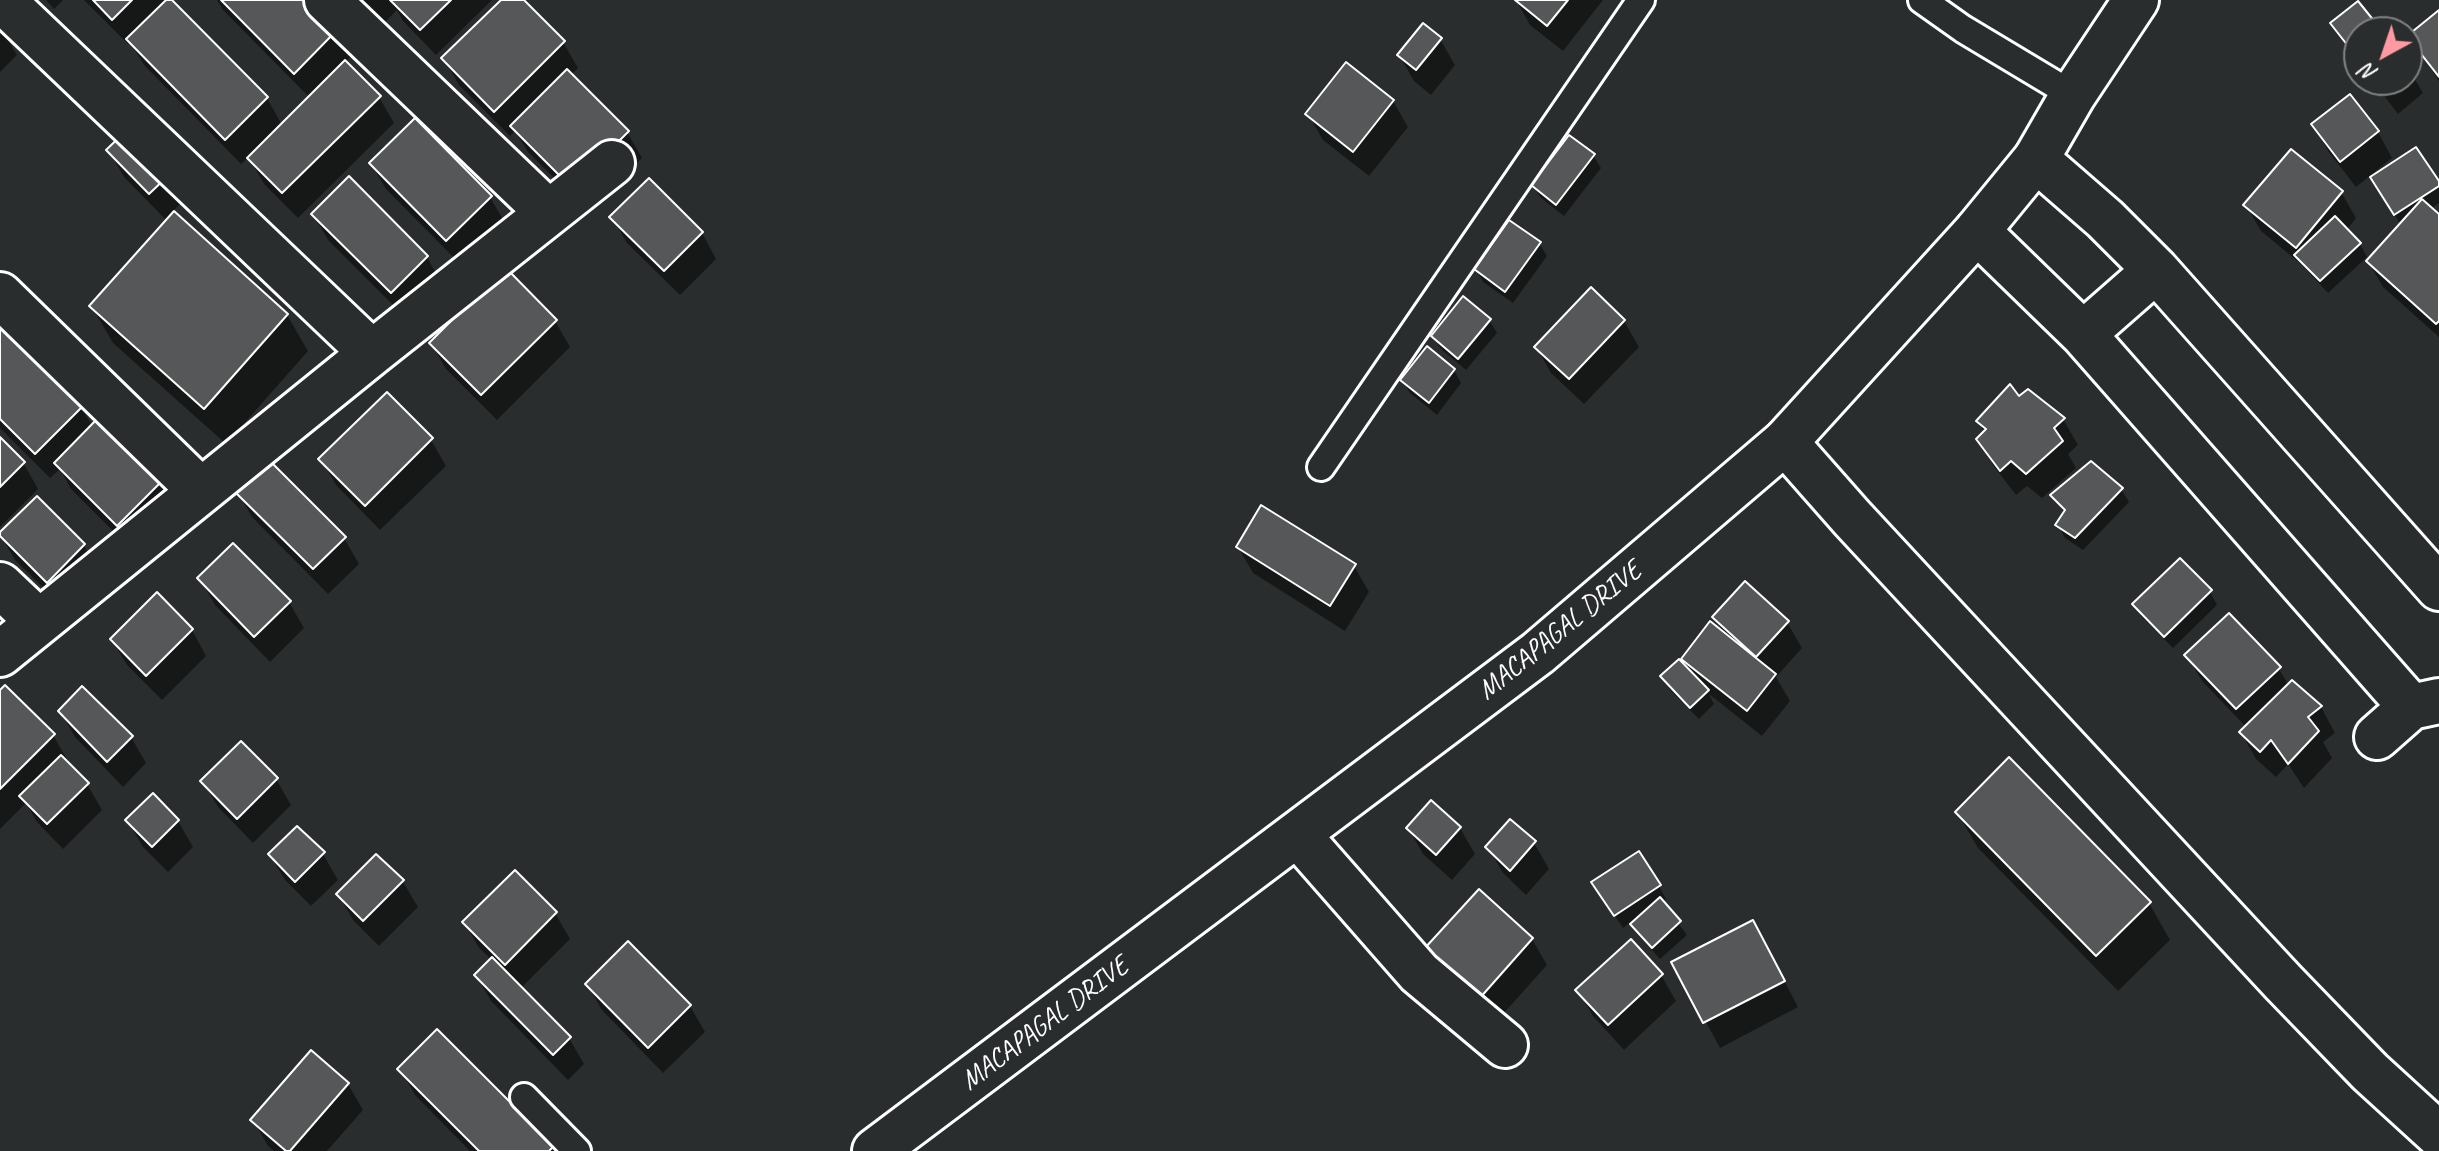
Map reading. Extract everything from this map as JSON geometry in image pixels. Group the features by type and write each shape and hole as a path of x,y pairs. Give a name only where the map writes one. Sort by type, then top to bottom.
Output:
{"street":[{"path":"2,0 372,353"},
{"path":"327,0 549,213"},
{"name":"MACAPAGAL DRIVE","path":"875,1151 1538,653 1785,442 1977,231 2036,159 2073,95 2136,0"},
{"path":"2036,159 2105,219 2156,270 2439,588"},
{"path":"0,654 612,163"},
{"path":"1977,231 2083,334 2425,704 2377,737"},
{"path":"2083,334 2156,270"},
{"path":"0,295 201,491"},
{"path":"1785,442 1862,530 2283,982 2370,1072 2439,1135"},
{"path":"0,585 39,622"},
{"path":"1298,835 1419,973 1505,1045"}],"lane":[{"path":"1321,467 1641,0"},
{"path":"1922,0 1963,29 2073,95"},
{"path":"524,1097 577,1151"}],"building":[{"path":"93,0 132,0 112,20"},
{"path":"166,0 172,0 268,97 225,140 126,39"},
{"path":"221,0 312,0 339,28 294,74"},
{"path":"390,0 451,0 420,30"},
{"path":"501,0 524,0 565,41 494,112 441,58"},
{"path":"1515,0 1568,0 1547,26"},
{"path":"2358,1 2370,16 2343,16 2343,40 2330,23"},
{"path":"2439,10 2439,77 2423,56 2423,23"},
{"path":"1423,23 1442,38 1416,70 1397,55"},
{"path":"345,60 381,96 282,193 247,158"},
{"path":"1346,62 1394,100 1353,152 1305,114"},
{"path":"567,69 629,131 572,188 510,126"},
{"path":"2352,96 2379,131 2340,162 2311,124"},
{"path":"415,118 492,196 446,241 369,163"},
{"path":"128,129 171,173 149,194 106,150"},
{"path":"1569,135 1595,154 1556,205 1531,185"},
{"path":"2416,147 2439,181 2439,186 2394,215 2370,177"},
{"path":"2291,149 2343,191 2296,248 2243,205"},
{"path":"349,176 428,256 391,293 311,214"},
{"path":"649,178 703,232 664,271 609,217"},
{"path":"2422,199 2439,214 2439,321 2436,324 2366,261"},
{"path":"174,211 288,314 204,409 89,306"},
{"path":"2335,216 2361,243 2320,281 2294,255"},
{"path":"1509,220 1541,242 1505,292 1474,269"},
{"path":"505,267 557,320 481,395 429,343"},
{"path":"1591,287 1625,320 1569,379 1534,347"},
{"path":"1463,296 1491,319 1458,359 1431,336"},
{"path":"0,323 83,406 35,454 0,419"},
{"path":"1427,346 1455,369 1429,403 1400,380"},
{"path":"2010,384 2019,396 2028,389 2065,418 2054,428 2063,441 2026,474 2011,461 2000,471 1976,439 1986,429 1976,421"},
{"path":"387,392 433,438 365,506 318,459"},
{"path":"99,417 162,481 117,526 54,463"},
{"path":"0,437 25,462 0,487"},
{"path":"267,458 346,537 313,569 234,491"},
{"path":"2091,461 2123,488 2075,538 2055,525 2065,510 2050,495"},
{"path":"37,496 85,544 47,583 0,536 0,532"},
{"path":"1261,505 1356,564 1330,606 1236,547"},
{"path":"233,543 291,601 254,637 197,578"},
{"path":"2180,558 2212,590 2164,637 2132,604"},
{"path":"1745,581 1789,621 1756,657 1712,617"},
{"path":"157,592 193,629 146,676 110,639"},
{"path":"2229,613 2281,667 2236,709 2184,655"},
{"path":"1710,621 1776,674 1747,711 1681,659"},
{"path":"1679,659 1709,690 1690,708 1660,676"},
{"path":"2292,680 2322,706 2308,717 2319,731 2288,764 2271,740 2260,752 2239,732"},
{"path":"5,685 55,734 0,789 0,690"},
{"path":"82,686 133,736 107,762 58,711"},
{"path":"241,741 278,778 237,819 200,781"},
{"path":"61,755 89,783 47,824 19,796"},
{"path":"2009,757 2151,902 2096,956 1955,812"},
{"path":"153,793 179,820 152,847 125,820"},
{"path":"1431,800 1461,827 1436,855 1406,828"},
{"path":"1510,819 1536,841 1510,871 1485,847"},
{"path":"297,826 325,852 295,882 268,854"},
{"path":"1639,851 1661,885 1614,916 1591,882"},
{"path":"376,854 404,880 363,921 336,894"},
{"path":"515,870 557,912 505,965 462,922"},
{"path":"1479,889 1533,938 1479,999 1424,949"},
{"path":"1660,897 1681,921 1652,948 1630,924"},
{"path":"1753,920 1785,981 1703,1023 1671,962"},
{"path":"1631,939 1663,974 1608,1025 1575,990"},
{"path":"628,941 691,1005 648,1048 585,984"},
{"path":"492,957 571,1037 553,1055 474,975"},
{"path":"437,1029 554,1146 549,1151 479,1151 397,1069"},
{"path":"311,1050 349,1083 290,1151 286,1151 250,1120"}]}
